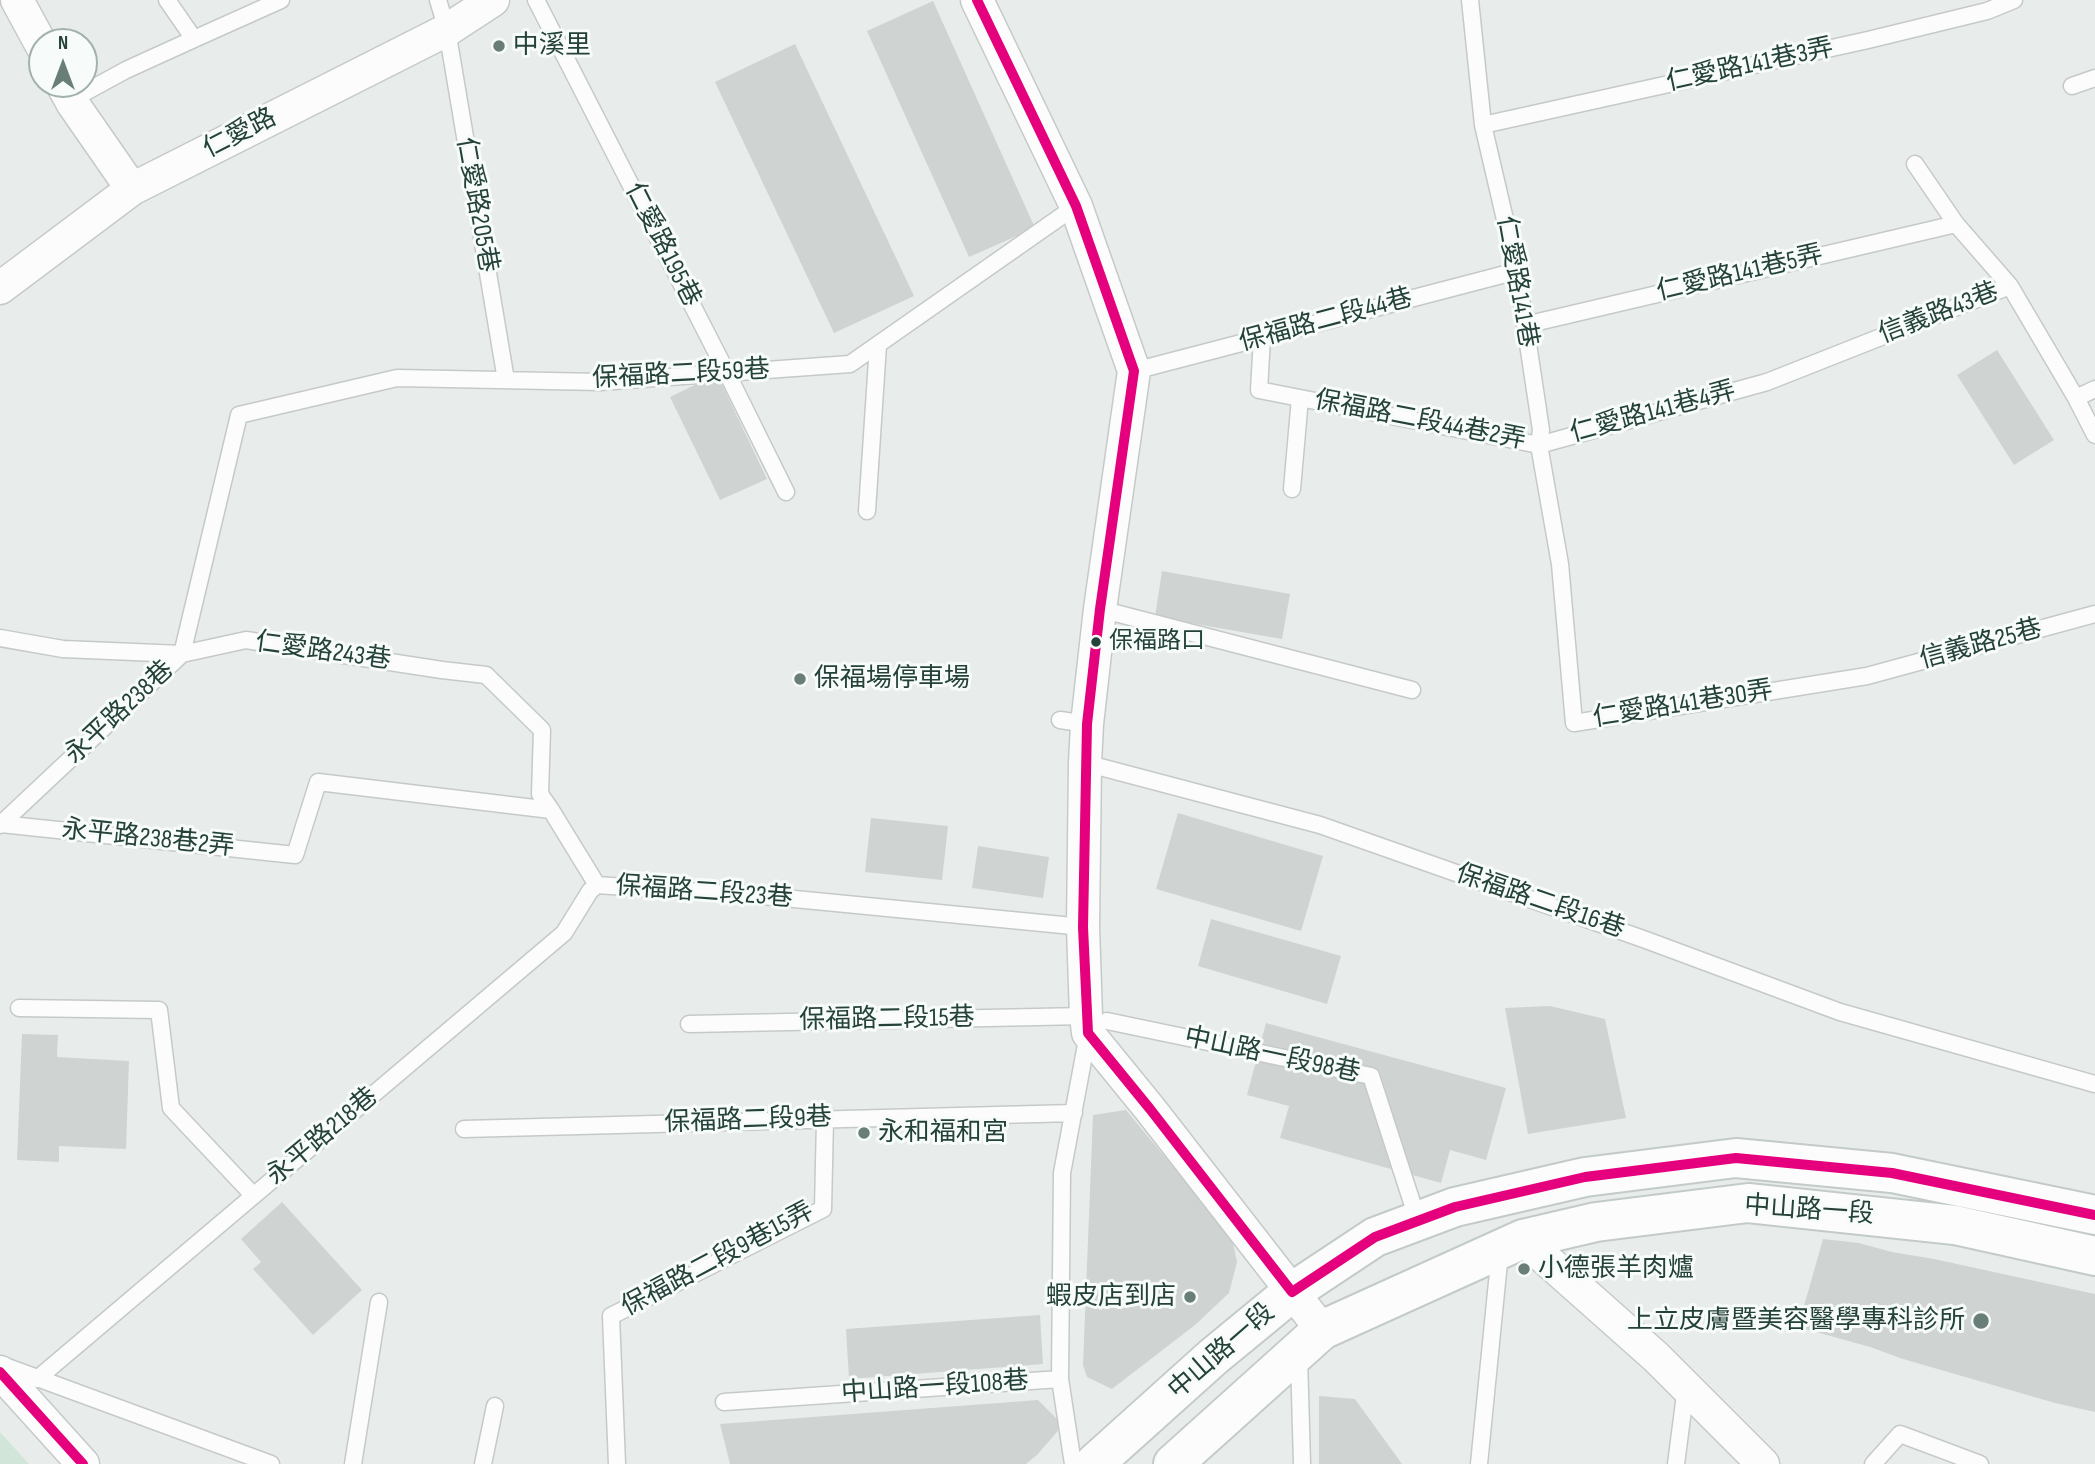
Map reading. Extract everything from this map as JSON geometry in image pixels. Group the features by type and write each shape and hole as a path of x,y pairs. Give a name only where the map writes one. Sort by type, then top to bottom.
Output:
{"street":[{"path":"17,0 32,28"},
{"name":"仁愛路","path":"0,288 132,189 447,30 493,0"},
{"path":"977,0 1076,206 1134,371 1100,609 1074,722 1085,763 1083,927 1094,1023 1150,1109 1292,1292 1310,1340"},
{"path":"71,98 132,189"},
{"name":"中山路一段","path":"1094,1464 1213,1357 1292,1292 1375,1237 1455,1207 1585,1177 1737,1158 1892,1174 2095,1215"},
{"name":"中山路一段","path":"1173,1464 1310,1340 1511,1244 1596,1222 1748,1203 1955,1225 2095,1256"},
{"path":"1511,1244 1656,1357 1763,1464"},
{"path":"0,1372 83,1464"}],"lane":[{"path":"167,0 194,39"},
{"path":"98,80 281,0"},
{"name":"仁愛路205巷","path":"438,0 447,30 506,380"},
{"name":"仁愛路195巷","path":"536,0 786,492"},
{"name":"仁愛路141巷","path":"1470,0 1483,125 1517,271 1541,430 1539,445 1560,564"},
{"name":"仁愛路141巷3弄","path":"1483,125 1868,40 1987,5 2014,0"},
{"path":"2071,86 2095,78"},
{"path":"1915,164 1956,224 2010,286"},
{"name":"保福路二段59巷","path":"240,415 397,378 600,382 850,364 1076,206"},
{"name":"仁愛路141巷5弄","path":"1525,325 1956,224"},
{"name":"保福路二段44巷","path":"1134,371 1517,271"},
{"name":"信義路43巷","path":"1767,382 2010,286 2095,435"},
{"name":"保福路二段44巷2弄","path":"1262,338 1259,390 1539,445"},
{"path":"867,511 878,345"},
{"name":"仁愛路141巷4弄","path":"1539,445 1767,382"},
{"path":"2076,398 2095,389"},
{"name":"保福路二段44巷2弄","path":"1292,488 1300,398"},
{"name":"永平路238巷","path":"1,824 182,654 240,415"},
{"name":"仁愛路141巷30弄","path":"1560,564 1574,723 1867,676"},
{"path":"1100,609 1412,690"},
{"name":"信義路25巷","path":"1867,676 2095,614"},
{"name":"仁愛路243巷","path":"0,638 64,649 182,654 246,640 486,675 542,730 540,794 551,810"},
{"name":"保福路二段16巷","path":"1085,763 1320,825 1633,935 1840,1012 2095,1084"},
{"name":"永平路238巷2弄","path":"1,824 295,855 317,782 551,810"},
{"name":"保福路二段23巷","path":"551,810 597,886 774,897 1083,927"},
{"name":"永平路218巷","path":"37,1379 564,933 590,891 597,886"},
{"path":"19,1007 159,1010 171,1108 253,1195"},
{"path":"1060,1379 1062,1174 1094,1023"},
{"name":"保福路二段15巷","path":"689,1024 1094,1023"},
{"name":"中山路一段98巷","path":"1094,1023 1371,1076 1418,1221"},
{"name":"保福路二段9巷","path":"464,1129 1074,1113"},
{"name":"保福路二段9巷15弄","path":"617,1464 611,1315 822,1209 825,1119"},
{"path":"1479,1464 1511,1244"},
{"path":"353,1464 379,1302"},
{"path":"1302,1464 1310,1340"},
{"path":"0,1364 271,1464"},
{"name":"中山路一段108巷","path":"724,1402 1060,1379 1073,1464"},
{"path":"1676,1464 1686,1387"},
{"path":"483,1464 495,1406"},
{"path":"1873,1464 1900,1434 1980,1464"}],"green space":[{"path":"0,1432 29,1464 0,1464"}],"building":[{"path":"933,1 1035,228 969,257 867,31"},
{"path":"795,44 914,296 834,333 715,82"},
{"path":"1997,350 2054,440 2014,465 1957,375"},
{"path":"717,374 767,479 720,500 670,397"},
{"path":"1162,571 1290,594 1282,639 1155,617"},
{"path":"1178,813 1323,856 1301,931 1156,889"},
{"path":"871,818 948,826 942,880 865,872"},
{"path":"978,846 1049,857 1043,898 972,888"},
{"path":"1211,919 1341,956 1327,1004 1198,966"},
{"path":"1550,1006 1605,1019 1626,1118 1528,1134 1505,1008"},
{"path":"1266,1023 1506,1088 1486,1160 1450,1150 1441,1183 1280,1138 1289,1106 1247,1095"},
{"path":"22,1034 58,1035 57,1057 129,1061 126,1149 59,1146 59,1162 17,1160"},
{"path":"1126,1110 1232,1238 1237,1262 1229,1293 1195,1325 1112,1389 1087,1377 1083,1365 1093,1115"},
{"path":"282,1202 362,1290 313,1335 253,1269 261,1262 241,1239"},
{"path":"1823,1239 1859,1243 2095,1294 2095,1412 2055,1403 1798,1327"},
{"path":"1040,1315 1043,1364 849,1379 846,1329"},
{"path":"1319,1396 1355,1399 1402,1464 1319,1464"},
{"path":"1038,1400 1063,1425 1026,1464 730,1464 720,1424"}],"transit line":[{"path":"977,0 1076,206 1134,371 1100,609 1087,724 1083,927 1088,1033 1292,1292 1375,1237 1455,1207 1585,1177 1736,1158 1892,1173 2095,1215"},
{"path":"0,1372 83,1464"}],"place":[{"name":"中溪里","path":"499,46"},
{"name":"保福路口","path":"1096,642"},
{"name":"保福場停車場","path":"800,679"},
{"name":"永和福和宮","path":"864,1133"},
{"name":"小德張羊肉爐","path":"1524,1269"},
{"name":"蝦皮店到店","path":"1190,1297"},
{"name":"上立皮膚暨美容醫學專科診所","path":"1981,1321"}]}
